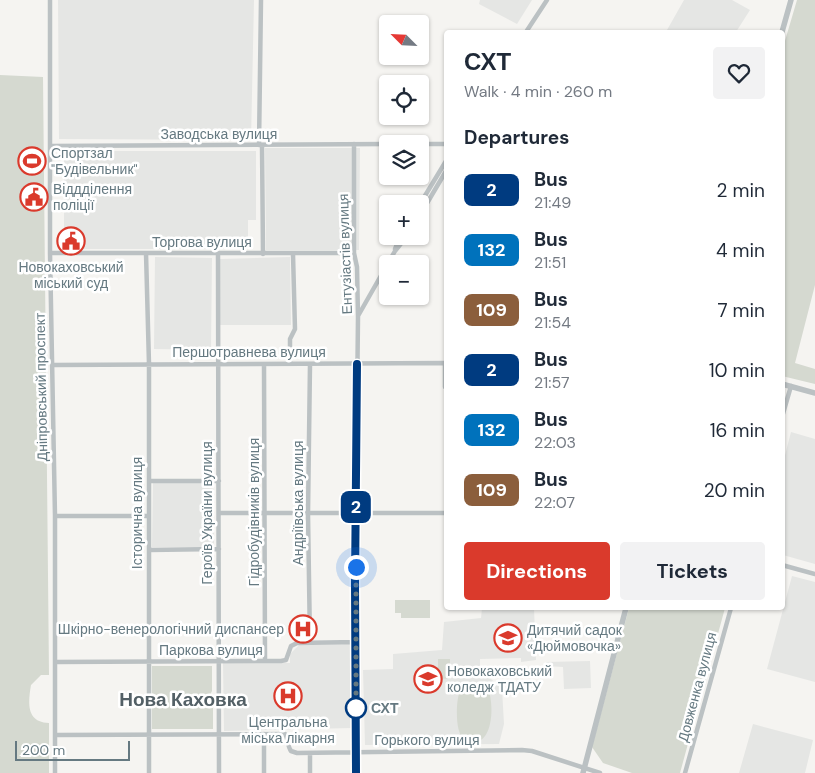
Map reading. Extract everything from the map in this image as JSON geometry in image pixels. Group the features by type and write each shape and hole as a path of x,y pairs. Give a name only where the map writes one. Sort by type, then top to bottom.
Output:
{"street":[{"name":"Дніпровський проспект","path":"50,0 50,252 55,516 55,773"},
{"path":"260,0 264,254"},
{"path":"527,30 546,0"},
{"path":"783,30 791,0"},
{"name":"Ентузіастів вулиця","path":"354,144 354,253 357,267 358,317 356,773"},
{"name":"Заводська вулиця","path":"51,146 379,144"},
{"path":"429,144 444,144"},
{"path":"425,195 444,164"},
{"path":"429,200 444,175"},
{"path":"395,251 397,245"},
{"path":"358,317 400,245"},
{"name":"Торгова вулиця","path":"50,252 354,253"},
{"name":"Історична вулиця","path":"146,253 149,364 149,773"},
{"name":"Героїв України вулиця","path":"218,253 220,773"},
{"path":"290,364 290,339 295,329 293,254"},
{"name":"Гідробудівників вулиця","path":"264,364 265,661"},
{"name":"Андріївська вулиця","path":"310,364 308,514 310,643"},
{"name":"Першотравнева вулиця","path":"53,365 444,364"},
{"path":"785,385 815,393"},
{"path":"785,407 791,386"},
{"path":"149,481 219,481"},
{"path":"219,513 444,513"},
{"path":"55,516 148,516"},
{"path":"149,550 219,549"},
{"path":"785,566 815,574"},
{"path":"583,770 625,610"},
{"name":"Довженка вулиця","path":"685,773 730,610"},
{"name":"Паркова вулиця","path":"54,662 286,660 291,646 297,643 356,642"},
{"path":"264,734 264,773"},
{"name":"Горького вулиця","path":"55,735 286,734 291,751 310,752 522,750 532,751 583,770 600,773"},
{"path":"310,752 310,773"}],"shaded area":[{"path":"58,0 254,0 251,140 59,139"},
{"path":"480,0 532,0 517,24 479,4"},
{"path":"684,0 732,0 750,10 737,30 667,30"},
{"path":"797,0 815,0 815,285 795,363 815,369 815,384 785,377 785,41"},
{"path":"0,75 43,77 49,675 41,675 31,685 29,705 32,715 36,719 49,723 49,773 0,773"},
{"path":"265,148 360,148 359,250 266,250"},
{"path":"64,151 256,151 256,220 248,220 248,249 82,249 82,230 64,230"},
{"path":"155,257 212,258 211,350 154,349"},
{"path":"290,257 291,325 220,325 220,259"},
{"path":"791,432 815,439 815,564 785,556 785,455"},
{"path":"153,483 213,483 214,485 209,485 209,488 214,489 214,547 152,547"},
{"path":"792,576 815,582 815,682 767,669 783,610 785,610 785,602"},
{"path":"395,600 430,600 430,618 401,618 401,613 395,613"},
{"name":"Новокаховський коледж ТДАТУ","path":"482,610 534,610 536,660 521,662 521,658 480,659 480,669 502,689 504,724 499,744 365,745 363,670 393,669 393,654 442,650 444,622 481,618"},
{"path":"628,610 724,610 680,773 632,773 603,763 592,747"},
{"name":"Центральна міська лікарня","path":"350,644 352,728 224,731 223,663 290,663 290,654 299,645"},
{"path":"438,659 450,659 450,679 432,678 433,668 438,667"},
{"path":"590,661 591,688 564,689 563,667 546,666 546,662"},
{"path":"152,666 212,666 210,702 213,704 213,729 152,729 152,704 155,696 152,693"},
{"path":"470,683 485,685 488,689 491,705 490,725 487,734 482,740 475,742 466,740 461,736 457,718 459,694 463,687"},
{"path":"753,724 813,740 805,773 739,773"}],"bus line":[{"name":"2","path":"356,773 357,364"}],"place":[{"name":"Спортзал \"Будівельник\"","path":"32,161"},
{"name":"Віддділення поліції","path":"34,197"},
{"name":"Новокаховський міський суд","path":"71,241"},
{"name":"Шкірно-венерологічний диспансер","path":"303,629"},
{"name":"Дитячий садок «Дюймовочка»","path":"508,638"},
{"name":"Новокаховський коледж ТДАТУ","path":"428,679"},
{"name":"Центральна міська лікарня","path":"288,696"},
{"name":"СХТ","path":"356,708"}],"district":[{"name":"Нова Каховка","path":"183,699"}],"route":[{"path":"356,567 355,584 356,712 356,708"}]}
